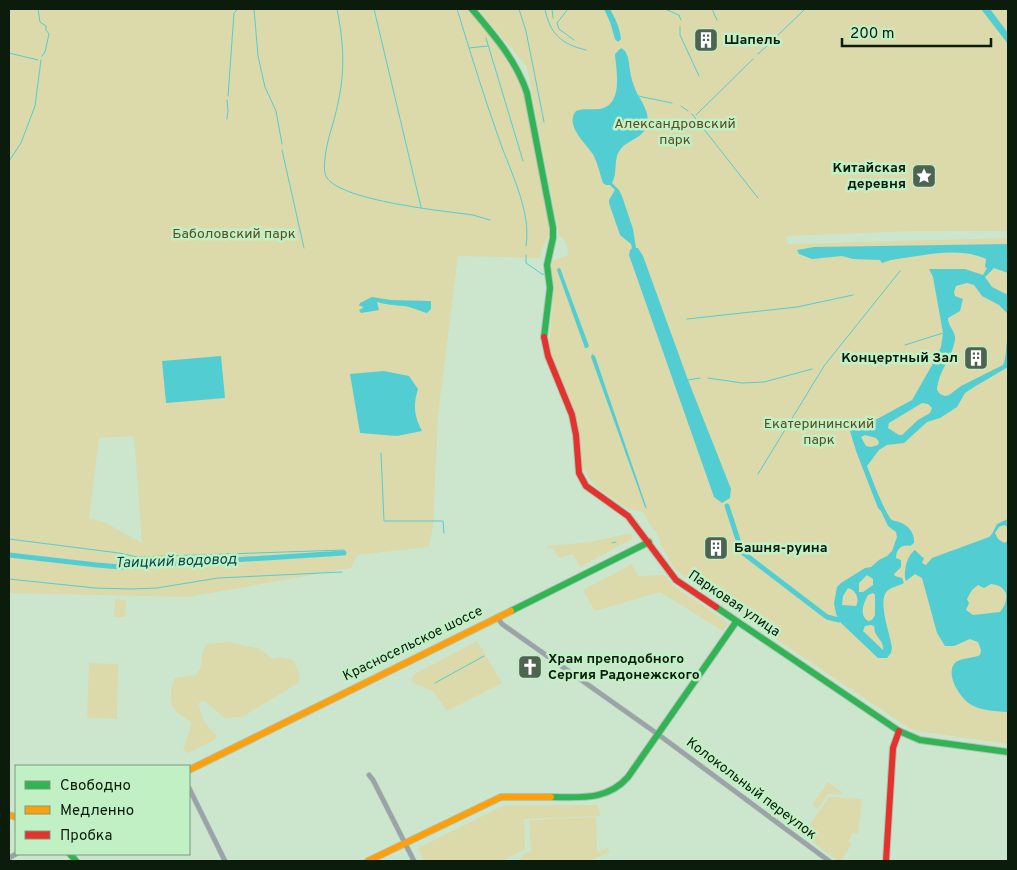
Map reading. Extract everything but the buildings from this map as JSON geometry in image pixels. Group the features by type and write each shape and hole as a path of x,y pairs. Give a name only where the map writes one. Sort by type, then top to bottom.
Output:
{"street":[{"name":"Парковая улица","path":"472,9 515,62 525,84 553,228 553,238 547,265 550,294 544,336 545,345 575,424 576,462 579,473 591,491 628,516 676,580 899,732 920,740 1008,752"},
{"name":"Красносельское шоссе","path":"190,770 649,542"},
{"name":"Колокольный переулок","path":"497,617 502,624 658,735 829,861"},
{"path":"368,861 501,797 583,798 611,792 628,777 736,622"},
{"path":"886,861 893,748 899,732"},
{"path":"369,775 414,861"},
{"path":"190,790 225,861"}],"green space":[{"name":"Баболовский парк","path":"9,9 468,9 514,66 523,90 550,233 541,251 541,258 458,256 438,415 433,526 429,547 357,555 351,568 188,597 9,593","holes":["134,436 142,543 106,523 89,518 99,438"]},
{"name":"Екатерининский парк","path":"478,9 1008,9 1008,231 915,231 786,236 788,244 1008,238 1008,744 917,731 909,728 680,573 674,568 659,541 656,531 654,531 643,512 629,509 601,491 590,480 582,464 581,442 575,413 553,366 549,349 554,289 551,261 568,255 568,252 566,244 559,235 527,67"},
{"path":"632,534 632,539 580,567 573,554 559,558 553,548 548,549 547,546 591,542"},
{"path":"632,564 638,576 664,575 672,585 728,623 723,631 660,592 595,611 583,590"},
{"path":"115,599 126,600 125,617 114,617"},
{"path":"477,641 502,683 447,711 433,691 411,682 414,674"},
{"path":"228,642 261,649 272,659 279,657 293,660 300,675 298,683 242,717 224,718 205,701 199,702 200,712 204,721 217,736 214,740 188,753 183,750 192,723 178,713 173,706 171,692 173,682 175,678 196,675 202,664 202,653 207,644"},
{"path":"89,663 118,664 117,719 87,718"},
{"path":"828,782 842,792 842,794 828,794 818,809 812,805"},
{"path":"829,797 862,799 858,834 852,833 848,842 852,844 841,861 838,861 803,835"},
{"path":"505,805 597,805 601,816 524,819 525,849 502,861 424,861 418,848"},
{"path":"596,817 597,852 608,848 610,852 589,861 519,861 523,854 531,851 529,820"}],"water":[{"path":"604,9 610,9 617,23 621,39 618,42 615,39"},
{"path":"981,9 990,9 1008,33 1008,44"},
{"path":"621,48 627,54 633,83 646,109 648,120 645,130 620,150 612,183 622,196 633,229 636,248 638,248 643,256 688,380 731,489 730,498 722,503 714,497 629,255 632,248 631,244 620,235 609,203 615,190 610,185 603,183 594,156 578,135 573,123 576,111 600,109 608,106 613,101 617,86 615,54"},
{"path":"1008,244 1008,273 994,268 985,277 992,287 1008,295 1008,314 999,305 982,296 974,285 967,283 956,286 955,296 963,299 960,311 948,318 955,340 940,377 937,390 940,394 949,395 961,386 1003,365 1008,338 1008,367 965,393 957,407 940,418 927,422 904,443 887,445 879,450 867,466 889,516 908,527 914,539 914,543 900,548 896,555 896,558 901,560 901,567 894,574 902,578 904,583 887,591 884,596 884,611 892,648 887,658 878,658 841,623 836,614 834,603 837,587 887,556 892,551 897,537 896,532 888,526 878,508 850,431 868,424 912,400 935,360 941,347 943,333 933,277 929,269 965,269 983,275 987,268 985,267 986,259 964,253 939,253 882,263 880,260 853,259 842,256 812,259 799,254 797,250 814,247","holes":["922,403 928,404 932,408 930,413 918,420 902,435 888,428 889,423","865,435 876,438 879,442 878,445 866,446 861,437","867,575 873,579 873,585 863,592 859,592 859,583","848,588 853,591 857,598 856,606 842,605 843,596","873,593 875,595 875,615 872,620 868,621 865,619 863,606 868,595","865,626 874,626 875,633 882,643 883,650 863,631"]},
{"path":"560,268 589,346 587,348 585,348 557,270"},
{"path":"372,297 391,300 431,301 431,309 427,313 407,307 377,302 379,310 361,313 359,310 363,308 359,306 360,303"},
{"path":"592,354 595,356 647,509 591,357"},
{"path":"221,356 225,398 166,403 162,361"},
{"path":"384,371 409,376 418,389 415,410 422,431 397,436 360,433 350,374"},
{"path":"1008,519 1008,527 1004,525 999,527 995,533 998,539 1004,543 1008,541 1008,712 978,708 966,701 958,692 952,674 954,664 959,660 980,655 981,650 978,642 970,639 954,646 945,646 937,633 922,578 915,574 906,581 905,577 908,560 915,550 924,558 922,563 926,565 932,558 989,537 997,524","holes":["991,584 997,585 1006,594 1005,603 1000,612 973,615 966,610 969,603 967,599 972,590 978,585 984,588"]}],"waterway":[{"path":"38,9 40,22 46,26 49,34 45,52 42,56"},
{"path":"228,96 234,13 238,9"},
{"path":"254,9 258,56 265,87 276,111 282,144"},
{"path":"337,9 343,59 341,88 324,164 327,178 337,186 352,193 373,199 418,208 473,215 490,220"},
{"path":"374,9 421,207"},
{"path":"457,9 487,104 523,205 526,219 526,246"},
{"path":"519,9 526,31 544,122"},
{"path":"545,9 550,25 558,37 570,45 586,50"},
{"path":"552,9 553,18"},
{"path":"568,9 557,23 559,29 574,40"},
{"path":"665,9 679,15 681,20"},
{"path":"712,9 717,20"},
{"path":"775,38 805,9"},
{"path":"680,27 680,35 699,76"},
{"path":"486,38 523,161"},
{"path":"758,54 768,45"},
{"path":"469,48 488,46"},
{"path":"9,53 38,60"},
{"path":"696,115 753,59"},
{"path":"9,161 21,143 35,106 41,60"},
{"path":"638,96 672,103"},
{"path":"227,100 227,119"},
{"path":"681,106 688,111"},
{"path":"692,114 758,198"},
{"path":"282,150 304,248"},
{"path":"526,255 526,263 542,274 545,274"},
{"path":"758,474 824,366 900,271"},
{"path":"687,319 797,307 853,295"},
{"path":"905,345 943,333"},
{"path":"708,378 742,383 764,382 812,369"},
{"path":"688,380 700,378"},
{"path":"381,453 384,521 443,521 444,533"},
{"path":"727,506 742,552 827,617 839,620"},
{"path":"9,539 137,557 344,550"},
{"name":"Таицкий водовод","path":"612,543 616,542"},
{"name":"Таицкий водовод","path":"9,555 121,567 344,553"},
{"path":"9,579 95,588 131,589 157,588 218,578 342,572"},
{"path":"435,683 484,656"}],"traffic: fast":[{"path":"472,9 511,59 527,93 553,228 553,238 547,265 550,288 544,337"},
{"path":"511,611 649,542"},
{"path":"716,607 899,731 920,740 1008,752"},
{"path":"551,797 593,796 602,794 620,785 628,777 736,622"},
{"path":"71,855 76,861"}],"traffic: slow":[{"path":"190,770 511,611"},
{"path":"368,861 501,797 551,797"},
{"path":"9,815 15,817"}],"traffic: jam":[{"path":"544,337 548,356 572,415 576,435 579,473 586,486 628,516 676,580 716,607"},
{"path":"886,861 893,748 899,731"}],"place":[{"name":"Шапель","path":"706,40"},
{"name":"Китайская деревня","path":"924,176"},
{"name":"Концертный Зал","path":"976,358"},
{"name":"Башня-руина","path":"716,548"},
{"name":"Храм преподобного Сергия Радонежского","path":"530,667"}],"park label":[{"name":"Александровский парк","path":"675,132"}]}
